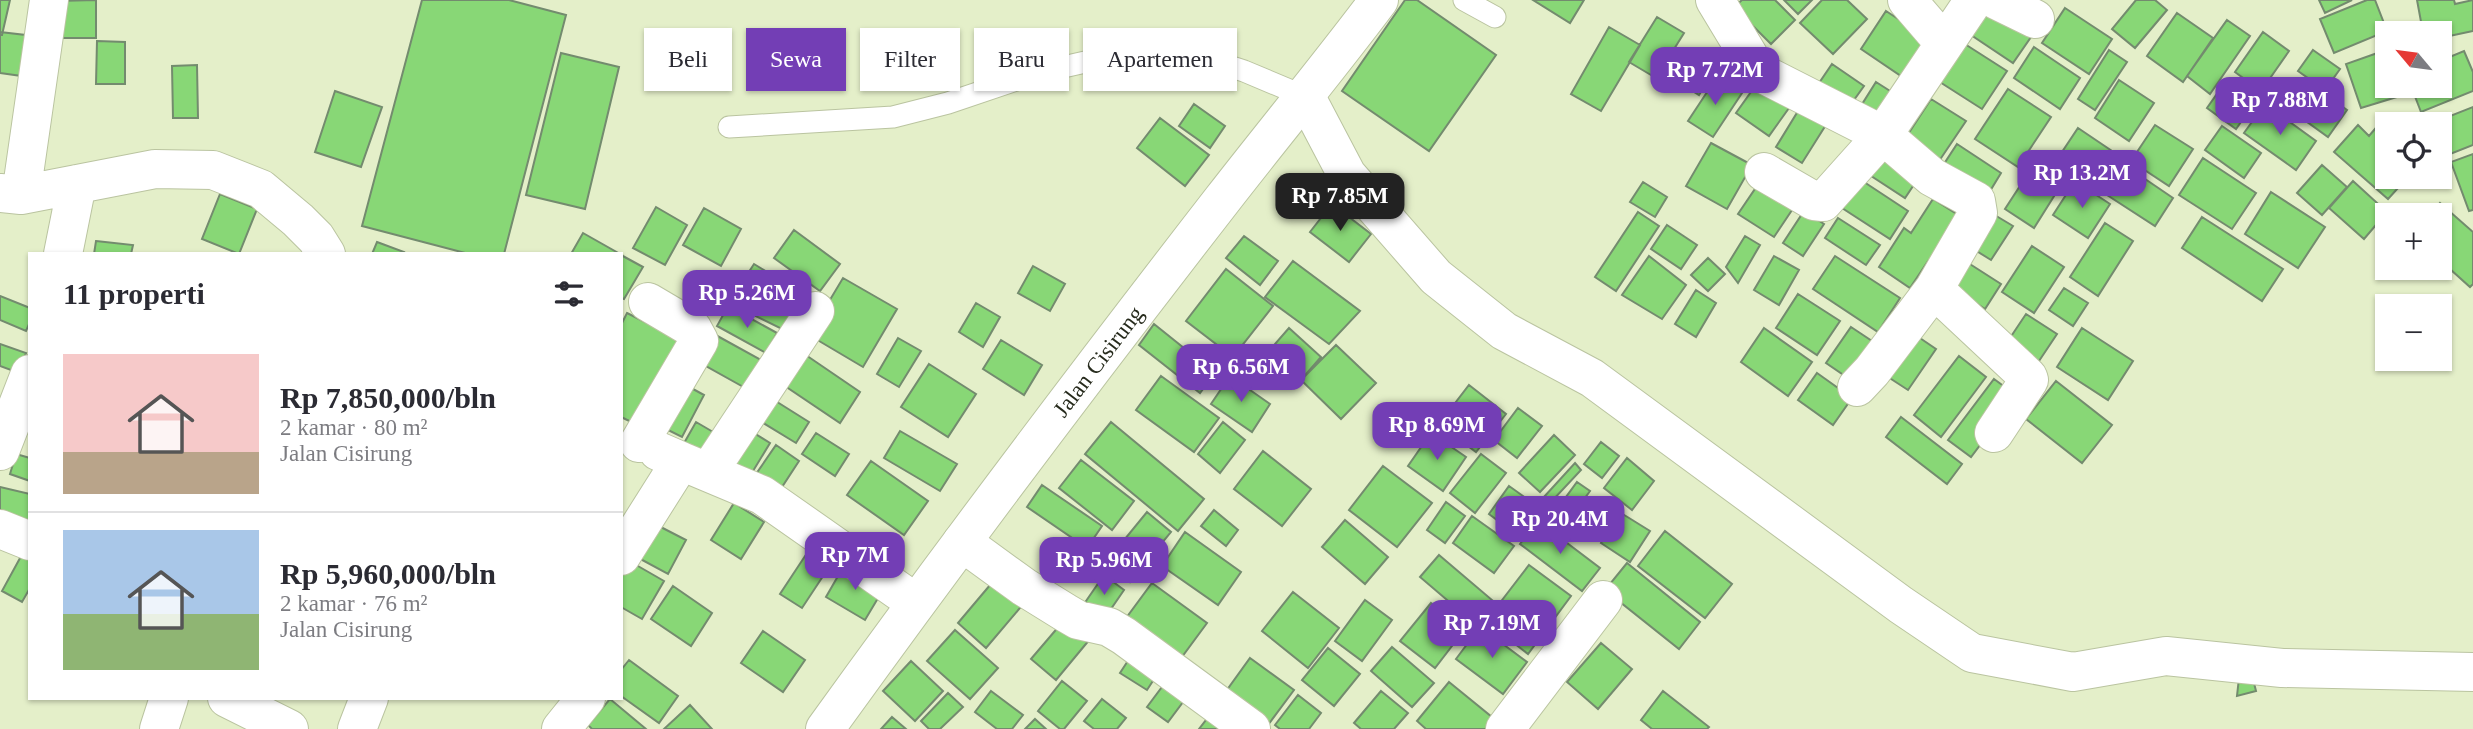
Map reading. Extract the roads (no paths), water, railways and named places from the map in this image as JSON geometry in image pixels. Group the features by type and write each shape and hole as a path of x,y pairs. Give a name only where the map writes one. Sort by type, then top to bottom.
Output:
{"street":[{"path":"49,0 11,194 155,169 213,170 261,189 298,220 316,238 325,252"},
{"name":"Jalan Cisirung","path":"825,729 916,603 1223,198 1306,97 1379,0"},
{"path":"1715,0 1753,63 1763,74 1882,135 1932,177 1976,201 1978,213 1934,289 1857,387"},
{"path":"1907,0 1944,43"},
{"path":"1764,172 1814,201 1823,201 1882,135 1974,0"},
{"path":"1996,0 2035,19"},
{"path":"1306,97 1348,175 1436,277 1504,331 1592,378 1901,606 1972,653 2073,672 2166,656 2281,668 2473,671"},
{"path":"63,252 77,184"},
{"path":"1934,289 2028,377 2029,380 1994,433"},
{"path":"648,302 692,328 699,341 630,440 762,495 916,603"},
{"path":"623,554 695,466 815,311"},
{"path":"12,442 19,375"},
{"path":"0,529 28,540"},
{"path":"962,542 1066,614 1078,620 1109,627 1124,636 1251,729"},
{"path":"1505,729 1603,600"},
{"path":"159,729 168,700"},
{"path":"231,700 289,729"},
{"path":"356,729 368,700"},
{"path":"561,729 584,700"}],"lane":[{"path":"1464,0 1495,17"},
{"path":"729,127 893,117 948,103 1037,73 1138,53 1204,58 1244,71 1306,97"}]}
